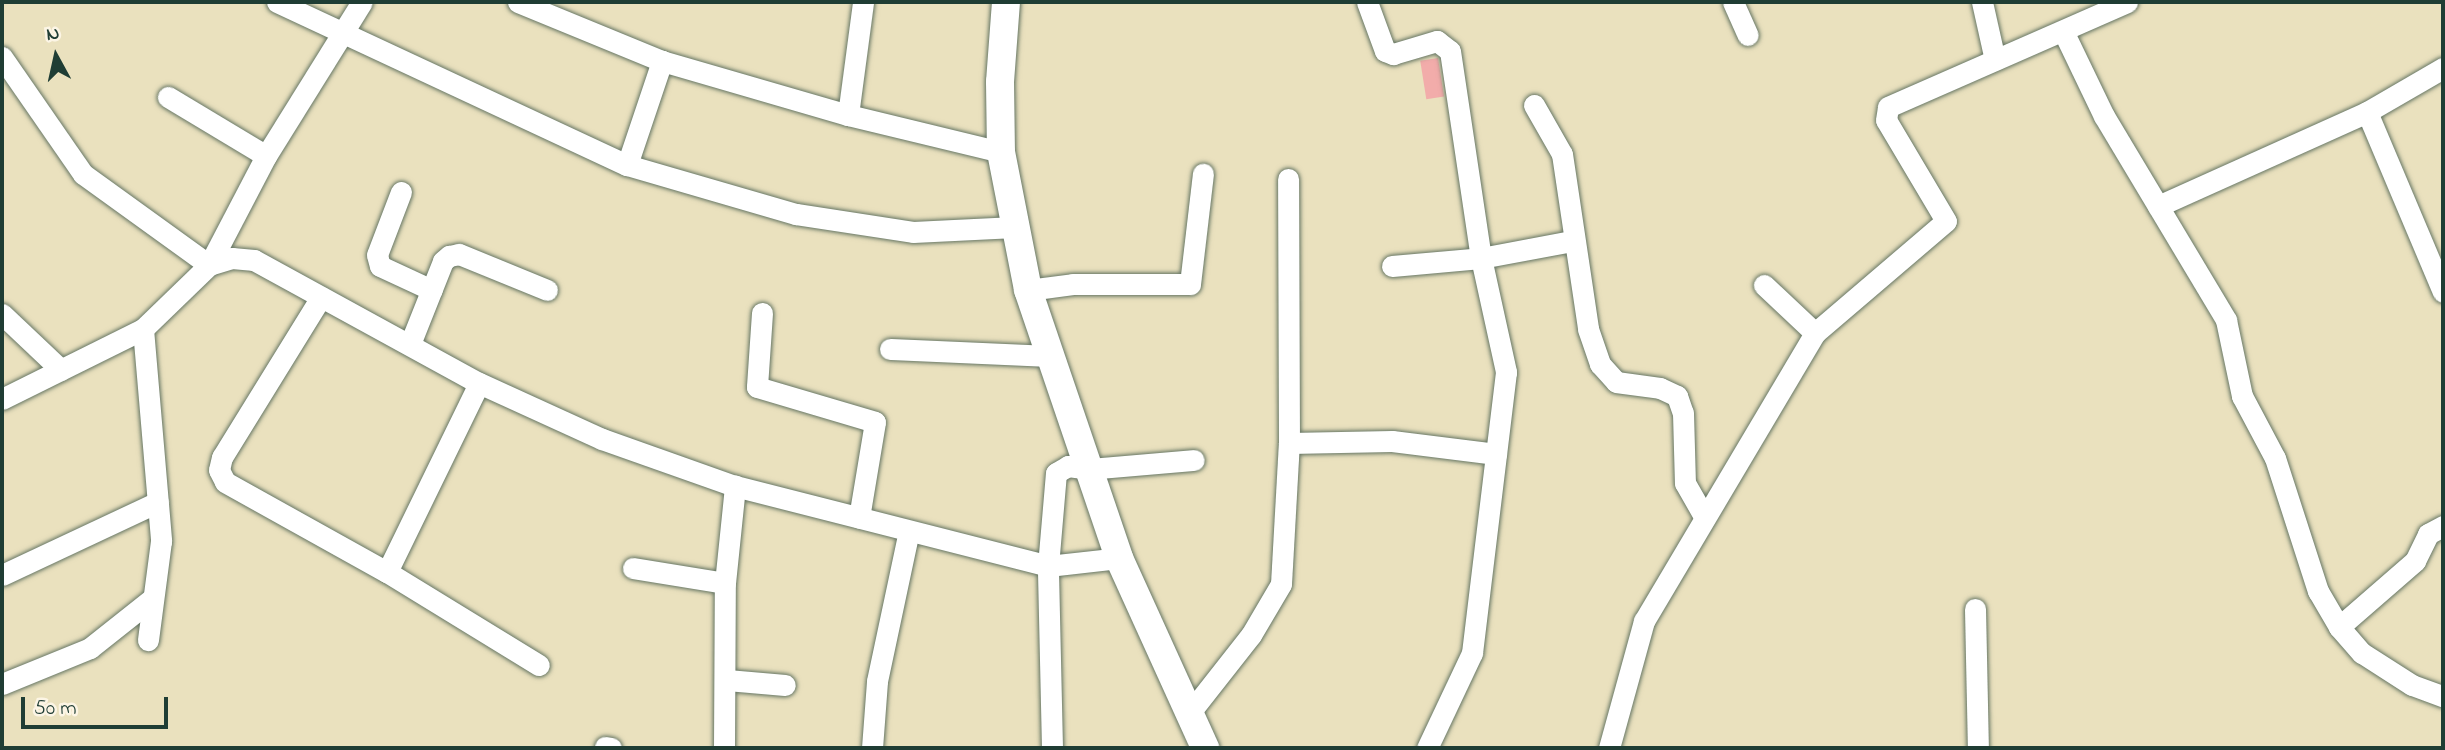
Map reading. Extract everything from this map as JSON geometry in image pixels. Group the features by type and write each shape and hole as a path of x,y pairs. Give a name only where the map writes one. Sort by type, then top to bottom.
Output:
{"main road":[{"path":"1006,2 1000,82 1002,152 1028,290 1119,558 1205,748"}],"street":[{"path":"277,2 340,34 627,165 796,214 913,232 1015,227"},
{"path":"2,399 143,329 209,265 266,156 362,2"},
{"path":"518,2 662,61 848,115 1002,152"},
{"path":"848,115 863,2"},
{"path":"1367,2 1385,51 1393,54 1437,41 1450,51 1481,258 1506,372 1472,653 1427,748"},
{"path":"1733,2 1748,35"},
{"path":"1982,2 1995,60"},
{"path":"1609,748 1644,621 1815,334 1946,221 1886,120 1888,107 2064,33 2127,2"},
{"path":"2064,33 2104,116 2226,320 2242,396 2275,458 2318,591 2339,627 2362,653 2412,685 2443,696"},
{"path":"2,57 83,174 209,265"},
{"path":"627,165 662,61"},
{"path":"2158,206 2367,112 2443,68"},
{"path":"168,97 266,156"},
{"path":"1534,105 1562,154 1572,241 1588,329 1600,364 1616,382 1660,388 1677,396 1684,413 1685,483 1705,518"},
{"path":"2367,112 2443,292"},
{"path":"1028,290 1073,284 1190,284 1203,174"},
{"path":"1188,715 1251,635 1281,584 1289,443 1288,179"},
{"path":"401,192 377,255 380,267 432,290"},
{"path":"1392,266 1481,258 1572,241"},
{"path":"410,344 443,261 458,254 547,290"},
{"path":"209,265 232,258 254,260 479,383 601,439 735,486 1048,566 1119,558"},
{"path":"1764,285 1815,334"},
{"path":"321,297 222,457 219,470 225,482 387,572 539,665"},
{"path":"762,313 757,387 876,422 859,518"},
{"path":"2,314 61,370"},
{"path":"143,329 161,541 148,640"},
{"path":"890,349 1051,356"},
{"path":"387,572 479,383"},
{"path":"1289,443 1392,441 1496,454"},
{"path":"1052,748 1048,566 1056,473 1068,466 1088,469 1194,460"},
{"path":"724,748 727,680 725,583 735,486"},
{"path":"2,575 158,502"},
{"path":"2339,627 2415,561 2428,534 2443,526"},
{"path":"872,748 877,681 909,530"},
{"path":"633,568 725,583"},
{"path":"2,684 90,648 153,598"},
{"path":"1975,609 1978,748"},
{"path":"727,680 785,685"}],"building":[{"path":"1438,58 1444,97 1426,99 1420,61"}]}
